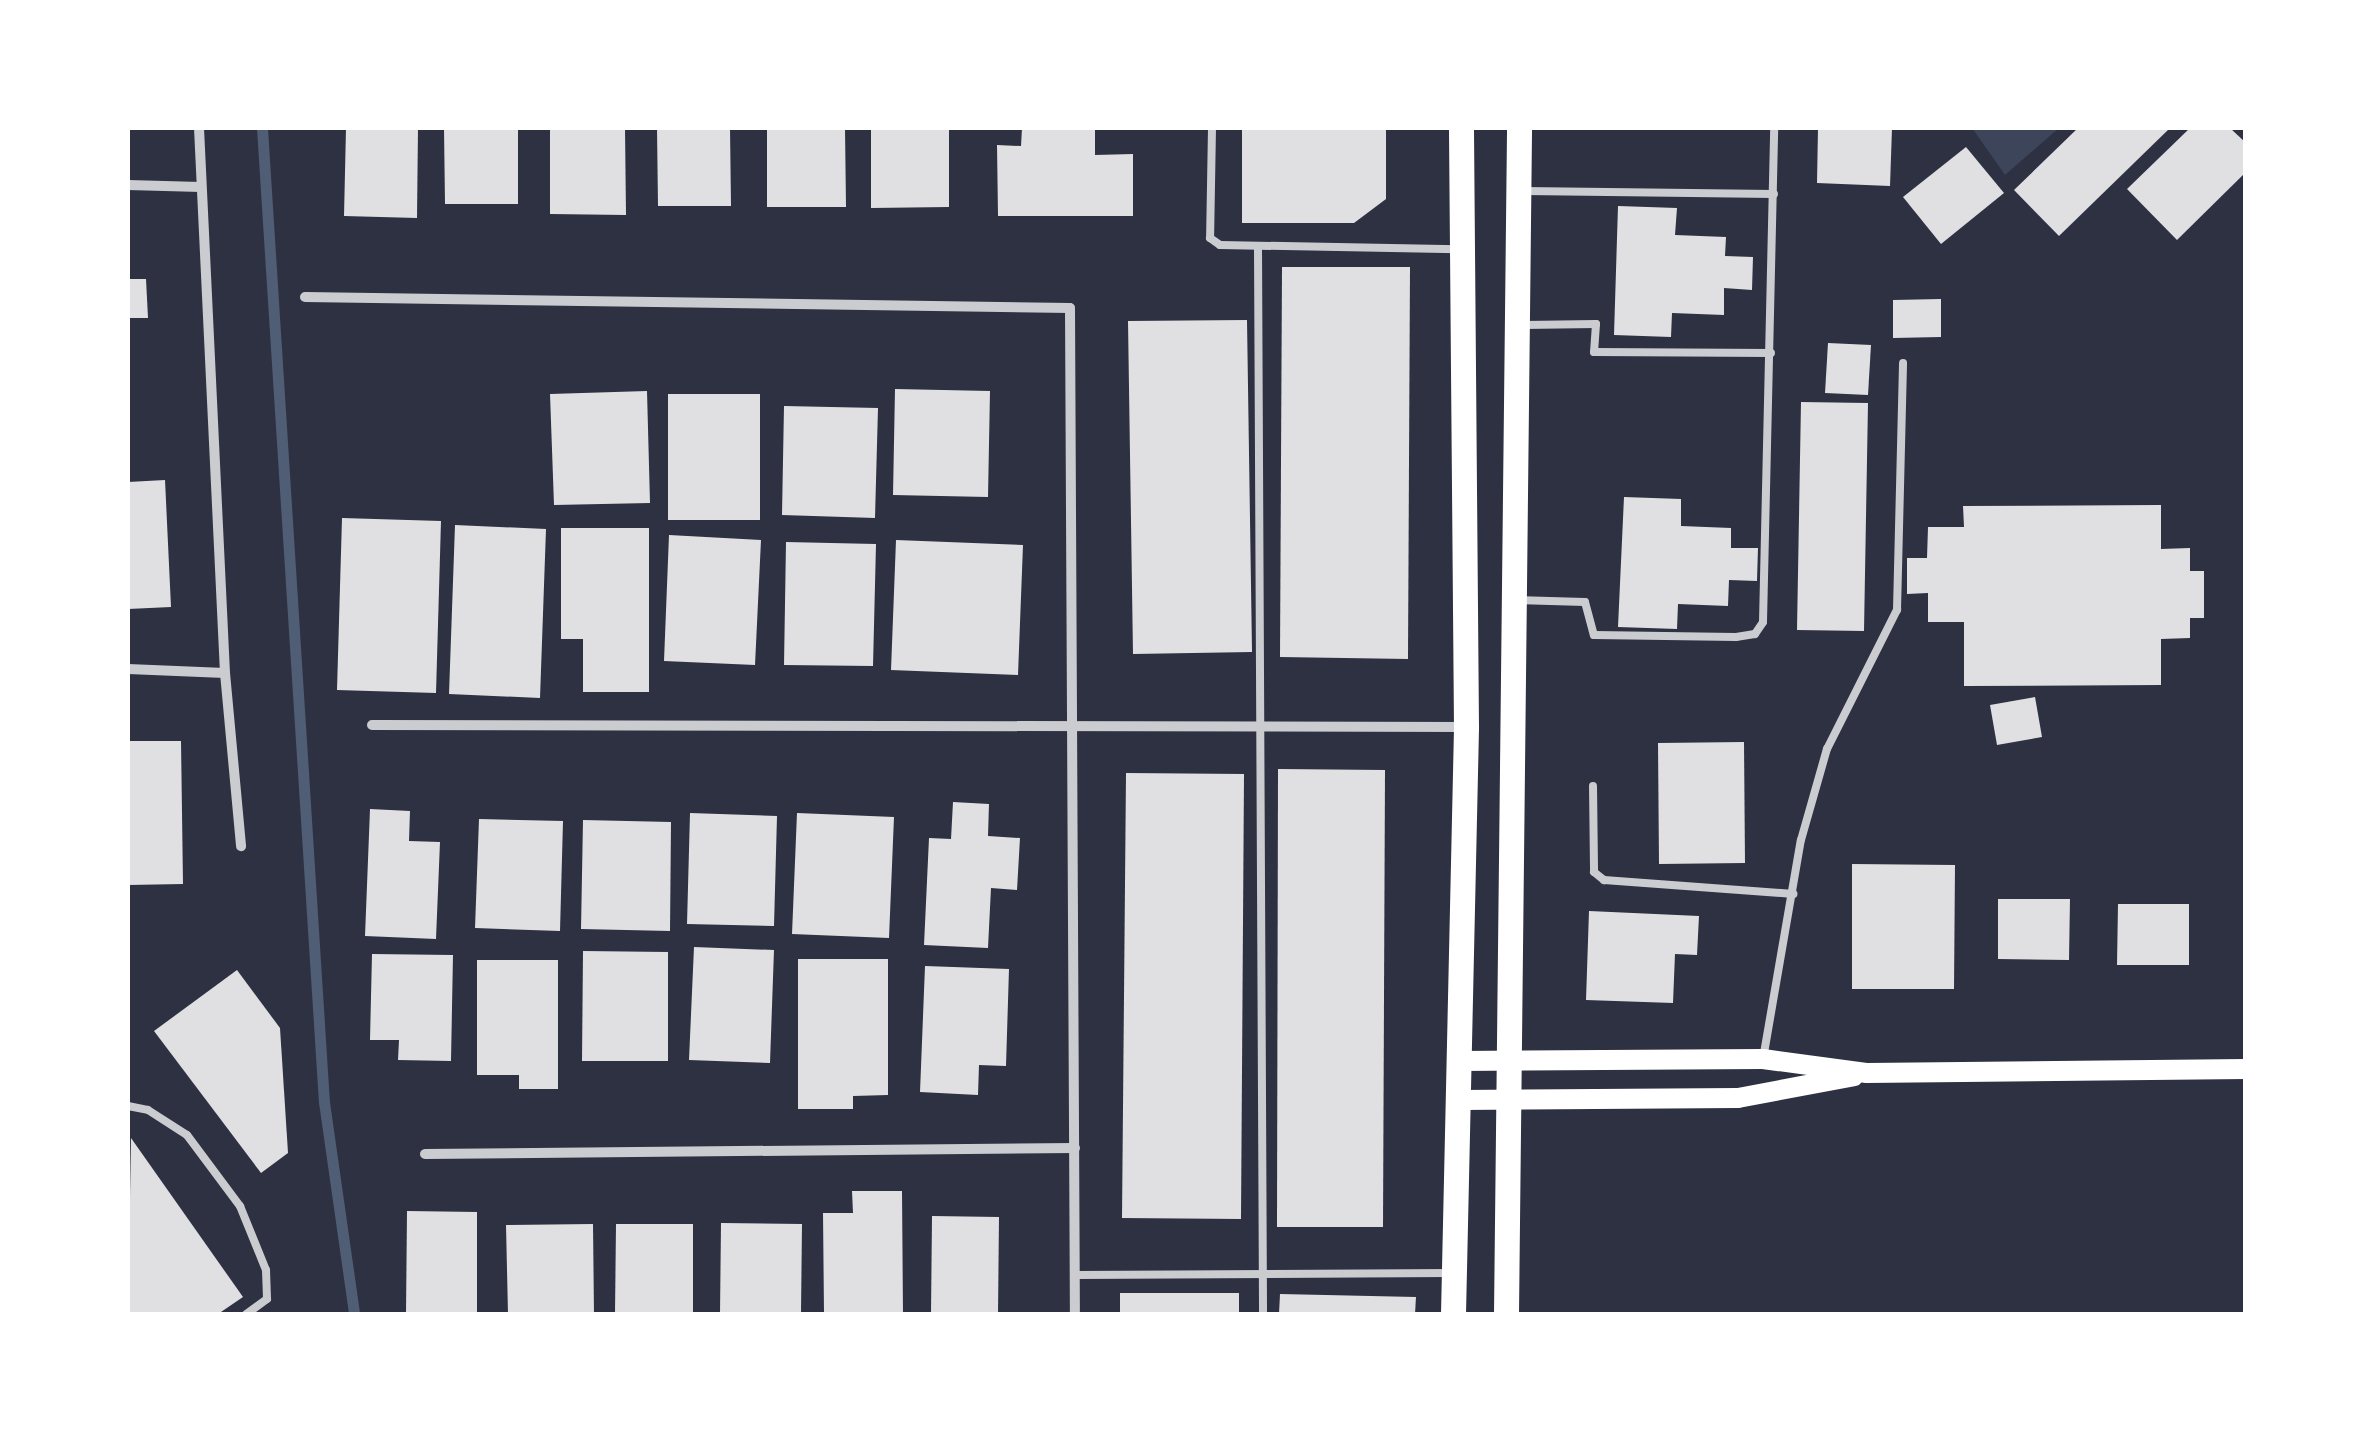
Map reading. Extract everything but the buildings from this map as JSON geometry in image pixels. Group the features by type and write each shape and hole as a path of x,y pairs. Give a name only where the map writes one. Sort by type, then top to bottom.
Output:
{"main road":[{"path":"1453,1314 1466,727 1461,128"},
{"path":"1506,1314 1520,325 1518,128"},
{"path":"1459,1061 1763,1059 1866,1072 2246,1069"},
{"path":"1458,1100 1738,1098 1866,1072"}],"street":[{"path":"199,128 226,673 241,846"},
{"path":"128,186 201,187"},
{"path":"305,296 1070,308 1076,1314"},
{"path":"128,670 226,673"},
{"path":"372,725 1466,727"},
{"path":"424,1154 1075,1148"}],"lane":[{"path":"1212,128 1210,238 1258,247 1462,249"},
{"path":"1516,600 1585,602 1594,635 1755,634 1767,596 1774,128"},
{"path":"1518,191 1774,194"},
{"path":"1258,247 1263,1314"},
{"path":"1520,325 1596,324 1594,352 1771,354"},
{"path":"1763,1059 1793,894 1827,748 1896,610 1903,363"},
{"path":"1594,786 1594,872 1604,880 1793,894"},
{"path":"128,1106 148,1110 187,1134 240,1206 266,1270 267,1299 246,1314"},
{"path":"1075,1275 1453,1273"}],"shaded area":[{"path":"1972,128 2059,128 2005,175"}],"waterway":[{"path":"262,128 324,1102 354,1314"}]}
